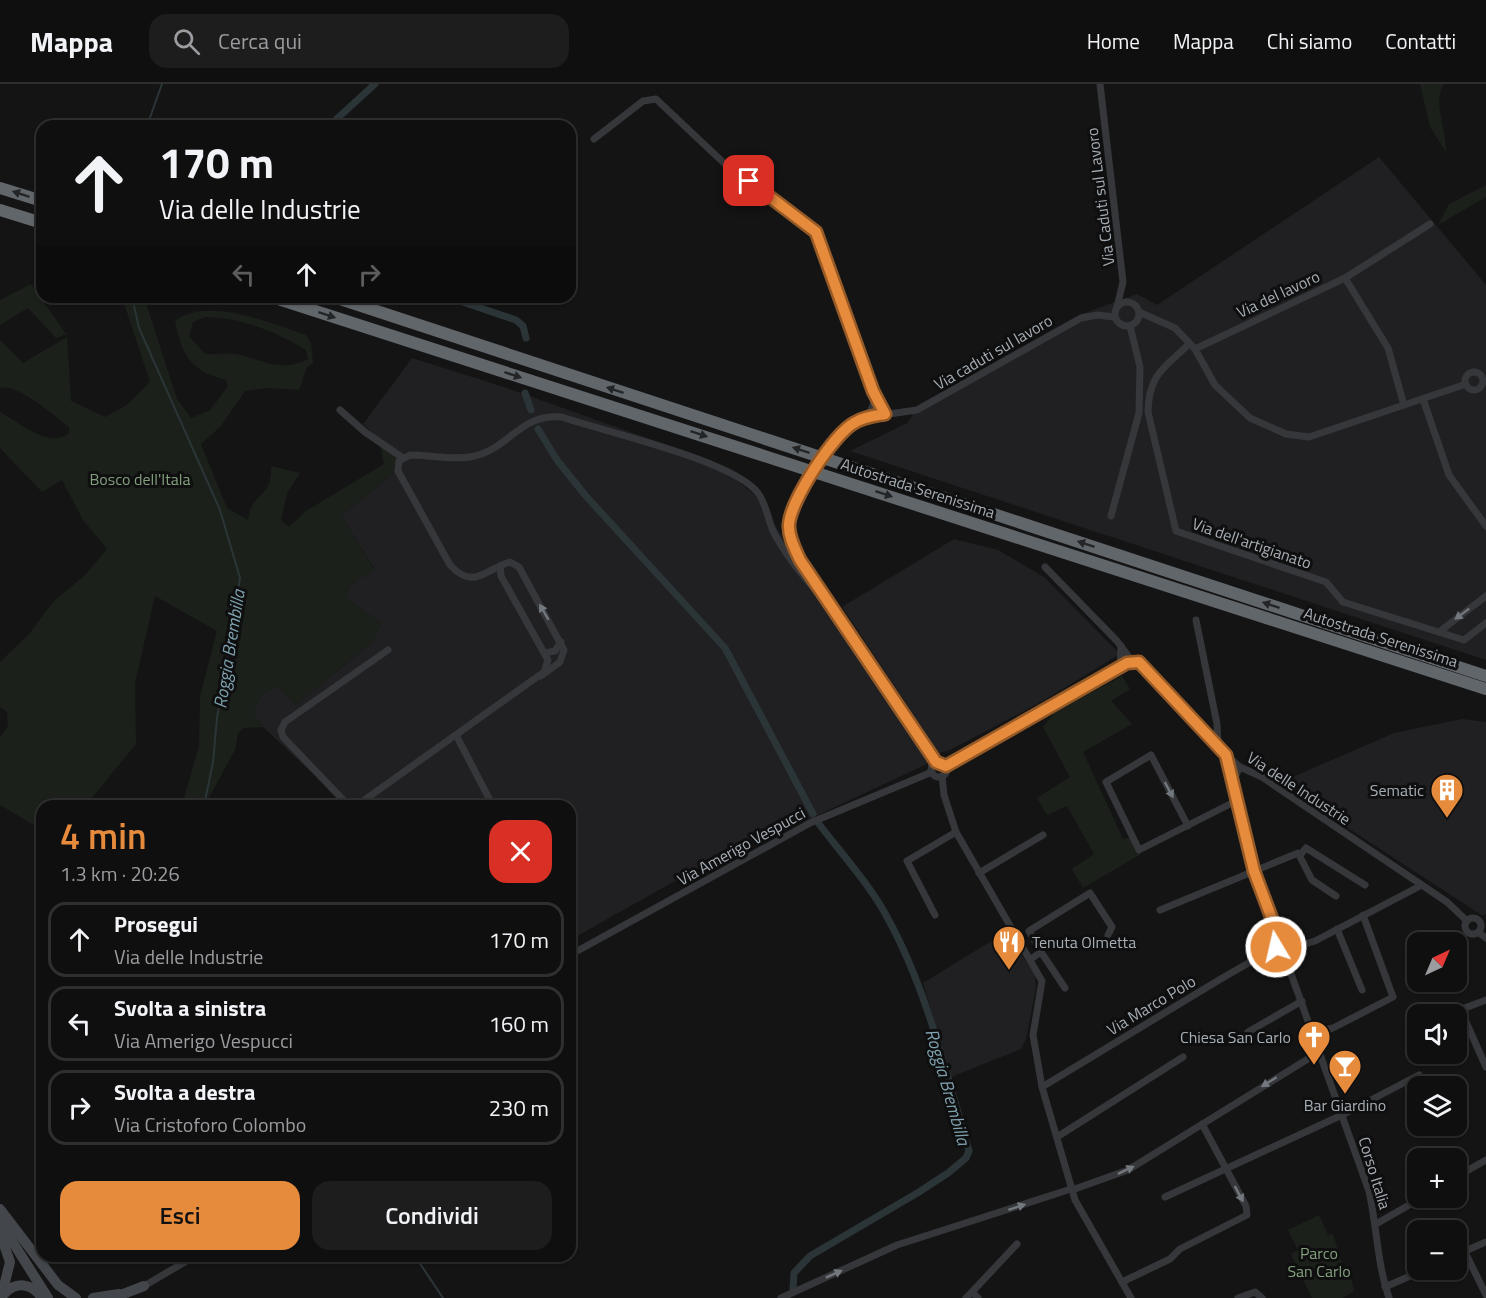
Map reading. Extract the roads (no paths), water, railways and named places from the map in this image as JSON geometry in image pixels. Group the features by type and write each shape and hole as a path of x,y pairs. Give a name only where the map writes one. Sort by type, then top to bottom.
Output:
{"highway":[{"path":"0,188 36,199"},
{"path":"0,210 36,221"},
{"name":"Autostrada Serenissima","path":"291,303 1486,689"},
{"name":"Autostrada Serenissima","path":"352,303 1486,676"}],"main road":[{"path":"0,1209 36,1256"},
{"path":"0,1222 48,1298"},
{"path":"0,1233 10,1262 1,1297"},
{"path":"40,1262 58,1285 76,1298"},
{"path":"1,1297 10,1288 22,1285 34,1288 42,1298"},
{"path":"113,1298 144,1286"},
{"path":"93,1298 122,1296"}],"street":[{"name":"Via Caduti sul Lavoro","path":"1100,84 1123,282 1114,317"},
{"path":"594,139 643,101 656,99 726,165 812,227 821,243 873,391 885,414"},
{"name":"Via del lavoro","path":"1192,347 1345,278 1430,224"},
{"path":"1345,278 1388,348 1404,405"},
{"path":"1117,307 1127,302 1134,305 1138,312 1175,328 1192,347 1215,385 1250,418 1286,434 1309,437 1466,384"},
{"path":"1114,317 1122,326 1130,326 1136,322 1138,312"},
{"name":"Via caduti sul lavoro","path":"868,417 917,411 1082,318 1098,315 1114,317"},
{"path":"1112,516 1138,413 1140,367 1130,326"},
{"name":"Via dell'artigianato","path":"1192,347 1152,381 1149,393 1148,412 1176,531 1326,582 1343,602 1464,640 1486,623"},
{"path":"873,391 874,403 868,417 841,433 832,444 804,488 794,507 789,525 800,560 936,762 946,766"},
{"path":"1424,399 1449,474 1486,526"},
{"path":"340,410 371,436 403,458"},
{"path":"364,800 560,662 564,650 519,567 510,562 476,578 459,574 450,565 398,471 399,461 410,455 471,457 502,442 538,417 562,417 666,448 730,471 757,491 770,523 794,564 838,614"},
{"path":"500,566 501,576 545,653 548,666 541,676"},
{"name":"Via delle Industrie","path":"1045,567 1121,646 1132,661 1139,662 1218,747 1240,767 1262,777 1420,886 1447,902 1467,921 1468,932 1478,932 1486,938"},
{"path":"1439,632 1486,596"},
{"path":"1196,620 1217,724 1218,747"},
{"path":"545,653 555,651 561,642"},
{"path":"1120,668 1121,646"},
{"path":"344,800 283,737 281,730 285,722 388,650"},
{"path":"946,766 1132,661"},
{"path":"456,735 490,800"},
{"path":"1188,826 1151,754 1106,782 1139,850 1188,826 1236,801"},
{"path":"1226,755 1254,871 1281,943 1276,952 1280,957 1285,957 1290,954 1291,948"},
{"path":"936,762 931,767 935,776 942,776 946,773 946,766"},
{"path":"1232,784 1240,767"},
{"path":"1232,784 1249,771"},
{"name":"Via Amerigo Vespucci","path":"576,952 810,823 932,772"},
{"path":"942,776 944,795 956,832 1042,981 1033,1035 1042,1086 1075,1200 1131,1298"},
{"path":"934,915 907,861 956,832"},
{"path":"979,873 1043,835"},
{"path":"1160,910 1277,860 1301,854 1306,849 1365,885"},
{"path":"1301,854 1312,880 1336,896"},
{"path":"1291,948 1315,941 1420,886"},
{"path":"1065,988 1029,931 1090,893 1112,927 1108,935"},
{"path":"1311,1025 1325,1030 1334,1028 1393,997 1363,915"},
{"path":"1467,921 1474,918 1483,920 1478,932"},
{"path":"1338,929 1362,990"},
{"path":"1281,943 1286,943 1291,948"},
{"path":"1031,959 1041,952"},
{"name":"Via Marco Polo","path":"1042,1086 1218,980 1257,958 1276,952"},
{"name":"Corso Italia","path":"1285,957 1366,1182 1376,1224 1380,1269 1389,1298"},
{"path":"1248,1032 1302,1000"},
{"path":"1486,1010 1483,1002 1465,1008 1463,1015 1486,1067"},
{"path":"781,1298 897,1245 1128,1170 1319,1052"},
{"path":"1057,1137 1183,1057"},
{"path":"1165,1197 1342,1115 1419,1075"},
{"path":"1122,1282 1170,1259 1180,1249 1247,1215 1246,1206 1202,1124"},
{"path":"1467,1171 1486,1160"},
{"path":"1376,1224 1407,1206"},
{"path":"1467,1251 1486,1242"},
{"path":"978,1298 969,1295 1017,1244"},
{"path":"1467,1256 1486,1295"},
{"path":"144,1286 185,1262"},
{"path":"1385,1287 1407,1277"},
{"path":"1238,1298 1255,1292 1262,1298"}],"waterway":[{"name":"Roggia Brembilla","path":"149,120 162,84"},
{"name":"Roggia Brembilla","path":"336,120 375,84"},
{"name":"Roggia Brembilla","path":"133,303 139,328 220,510 240,578 205,800"},
{"name":"Roggia Brembilla","path":"466,303 516,320 523,326 526,338"},
{"name":"Roggia Brembilla","path":"525,393 531,410"},
{"name":"Roggia Brembilla","path":"538,429 557,460 585,495 725,648 813,814"},
{"name":"Roggia Brembilla","path":"793,1289 794,1273 810,1256 948,1173 966,1158 969,1151 934,1032 901,945 872,893 819,824"},
{"name":"Roggia Brembilla","path":"419,1262 443,1298"}],"place":[{"name":"Sematic","path":"1447,819"},
{"name":"Tenuta Olmetta","path":"1009,971"},
{"name":"Chiesa San Carlo","path":"1314,1066"},
{"name":"Bar Giardino","path":"1345,1095"}],"park label":[{"name":"Bosco dell'Itala","path":"140,479"},
{"name":"Parco San Carlo","path":"1319,1262"}]}
